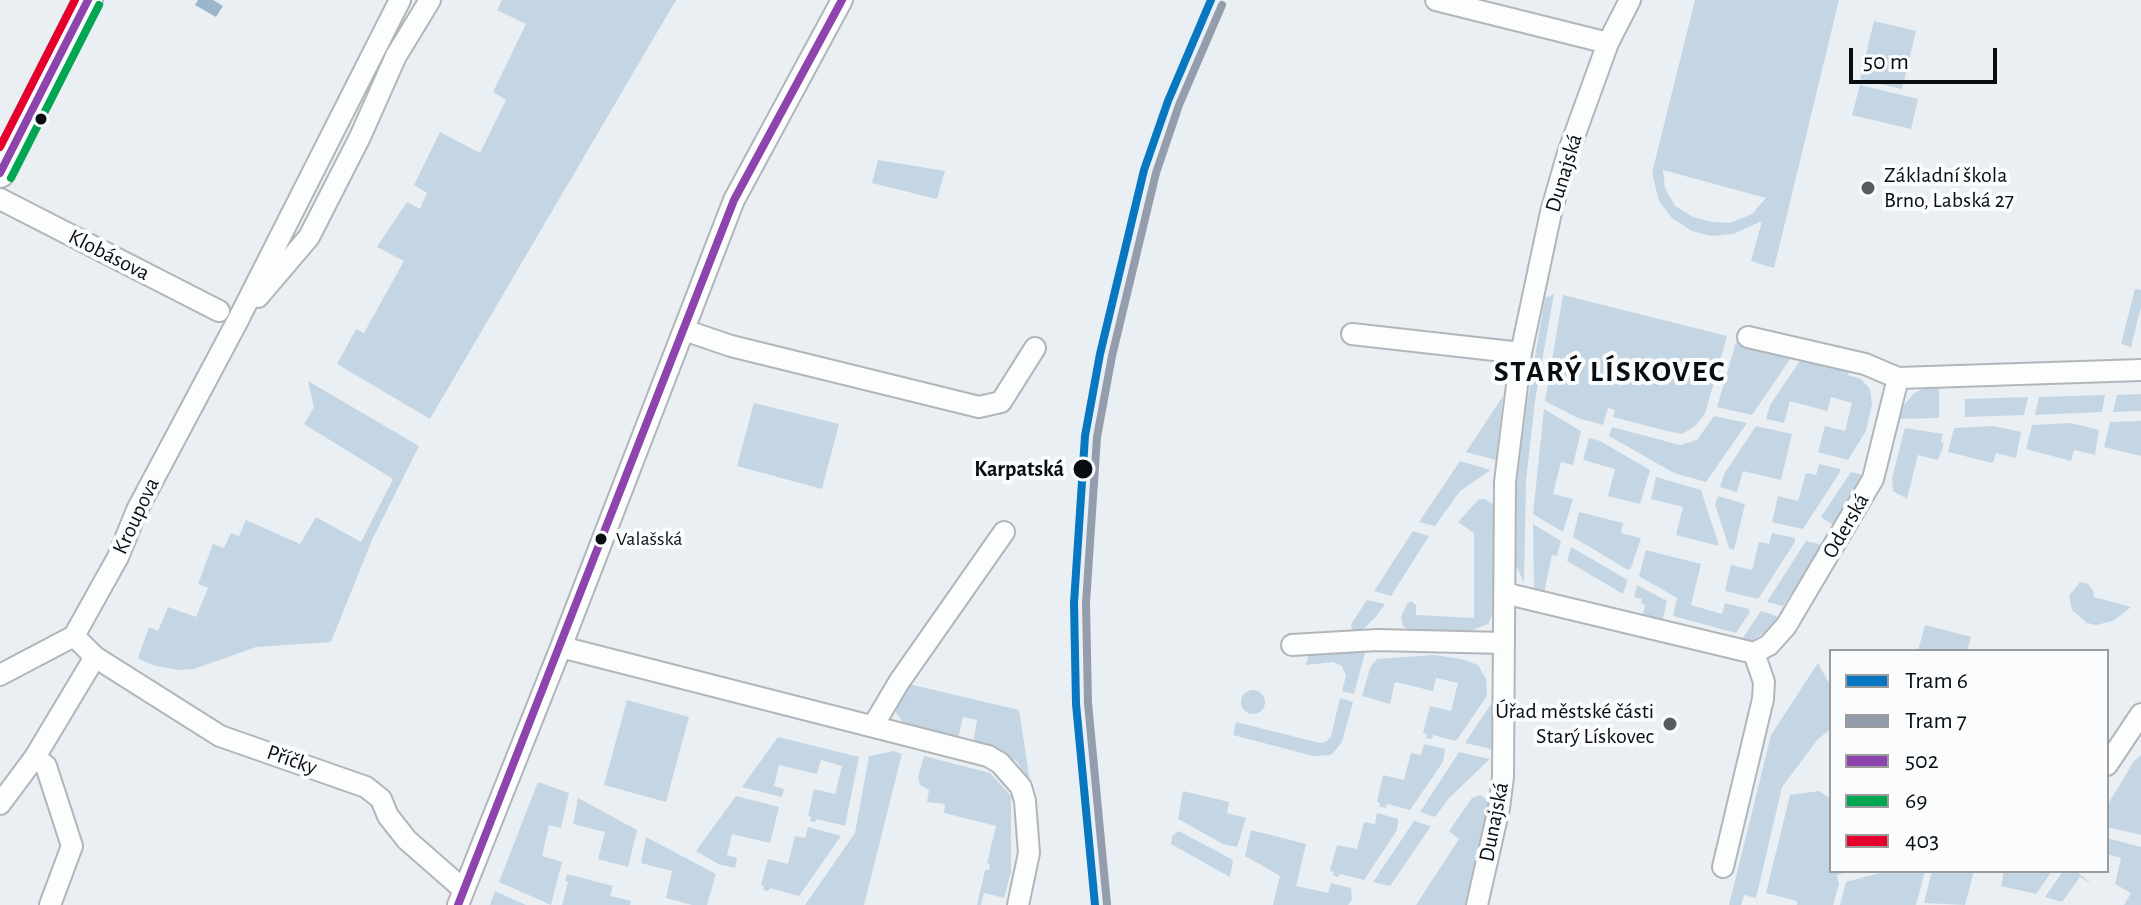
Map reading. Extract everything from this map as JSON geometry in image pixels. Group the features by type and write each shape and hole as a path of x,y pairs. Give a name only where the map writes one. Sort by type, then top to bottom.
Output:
{"street":[{"path":"0,173 88,0"},
{"name":"Kroupova","path":"74,636 118,557 228,316 400,0"},
{"name":"Kroupova","path":"228,316 309,237 360,137 396,56 430,0"},
{"path":"461,898 734,200 842,0"},
{"path":"1436,0 1608,43"},
{"name":"Dunajská","path":"1477,905 1503,777 1505,469 1521,353 1551,212 1586,101 1608,43 1630,0"},
{"name":"Klobásova","path":"0,199 228,316"},
{"path":"684,330 731,346 979,407 1001,402 1035,348"},
{"path":"1352,334 1521,353"},
{"path":"1748,337 1865,364 1898,378 2141,370"},
{"name":"Oderská","path":"1754,653 1769,645 1786,626 1873,479 1898,378"},
{"path":"873,726 899,682 1004,532"},
{"path":"1504,593 1754,653 1764,682 1763,699 1723,867"},
{"path":"0,675 74,636"},
{"name":"Příčky","path":"74,636 95,657 220,736 366,787 381,799 388,816 407,840 461,898"},
{"path":"1292,645 1377,640 1504,643"},
{"path":"561,647 988,756 1012,774 1021,787 1025,801 1029,853 1018,905"},
{"path":"0,804 35,757 95,657"},
{"path":"2109,762 2141,714"},
{"path":"35,757 46,766 72,846 50,905"}],"shaded area":[{"path":"198,0 213,0 223,6 216,17 195,5"},
{"path":"502,0 676,0 430,419 337,364 356,329 364,333 404,261 377,247 407,202 420,209 427,193 414,185 440,132 480,153 506,100 493,92 526,24 497,10"},
{"path":"1695,0 1839,0 1774,268 1751,261 1762,221 1733,234 1711,236 1692,231 1672,218 1659,201 1652,173","holes":["1663,170 1766,198 1752,214 1730,223 1693,217 1675,206 1665,188"]},
{"path":"1874,21 1916,31 1902,89 1860,79"},
{"path":"1860,85 1918,99 1911,129 1852,115"},
{"path":"878,160 945,171 937,199 872,183"},
{"path":"2135,289 2141,290 2141,307 2131,347 2121,344"},
{"path":"1554,294 1535,401 1526,481 1524,583 1516,565 1517,481 1545,298"},
{"path":"1563,295 1727,336 1705,414 1694,427 1682,434 1667,431 1613,417 1615,410 1608,408 1603,425 1578,418 1545,401"},
{"path":"1737,339 1795,352 1752,415 1717,407"},
{"path":"1804,355 1850,366 1848,375 1861,379 1870,389 1872,404 1866,431 1848,460 1818,452 1825,426 1845,431 1852,403 1831,397 1827,411 1790,401 1784,423 1766,419 1770,405"},
{"path":"308,381 419,446 372,540 331,642 256,647 194,669 179,670 141,660 138,658 149,627 158,631 168,607 196,617 208,588 198,584 213,544 224,548 231,533 239,536 246,520 300,544 316,517 361,542 393,479 304,424 314,407"},
{"path":"1939,386 1939,418 1898,419 1913,394 1926,387"},
{"path":"2141,394 2141,411 2113,412 2117,395"},
{"path":"2105,395 2102,412 2035,415 2039,397"},
{"path":"1503,396 1496,460 1466,452"},
{"path":"2028,397 2024,415 1965,417 1965,399"},
{"path":"754,403 839,424 822,489 737,466"},
{"path":"1544,409 1581,431 1573,465 1561,462 1553,494 1573,499 1563,532 1533,514"},
{"path":"1714,416 1747,423 1706,482 1674,473 1609,436 1612,427 1680,445 1697,440"},
{"path":"2141,421 2141,456 2104,447 2110,422"},
{"path":"2071,423 2099,430 2095,455 2074,450 2071,461 2026,449 2032,425"},
{"path":"1756,426 1792,434 1781,480 1743,471 1737,492 1720,487 1724,474"},
{"path":"1993,426 2021,432 2016,458 1996,453 1993,463 1948,452 1954,428"},
{"path":"1905,428 1943,434 1941,442 1944,444 1938,460 1918,455 1907,499 1893,491 1892,478"},
{"path":"1589,438 1600,441 1650,470 1640,504 1608,496 1615,469 1583,460"},
{"path":"1460,461 1491,470 1460,491 1435,526 1419,522"},
{"path":"1819,464 1840,469 1840,472 1803,529 1772,522 1778,496 1798,501 1806,473 1816,475"},
{"path":"1851,472 1864,475 1835,526 1821,517"},
{"path":"1656,477 1701,490 1719,546 1676,535 1683,507 1651,499"},
{"path":"1718,496 1745,504 1734,550 1729,548 1715,504"},
{"path":"1479,499 1493,504 1494,510 1495,609 1488,624 1473,630 1409,630 1403,626 1401,617 1411,601 1416,605 1416,615 1474,618 1474,533 1458,522"},
{"path":"1579,512 1623,523 1621,533 1641,538 1631,568 1628,570 1573,537"},
{"path":"1533,524 1561,541 1557,556 1552,555 1544,593 1534,590"},
{"path":"1413,531 1429,536 1391,596 1374,591"},
{"path":"1772,533 1795,538 1795,542 1758,599 1725,591 1731,565 1752,570 1759,542 1769,544"},
{"path":"1806,541 1823,545 1783,606 1767,602"},
{"path":"1571,547 1628,580 1623,594 1567,561"},
{"path":"1646,550 1701,564 1691,605 1722,614 1725,603 1749,609 1736,633 1673,616 1677,598 1639,576"},
{"path":"2080,582 2088,584 2094,597 2131,607 2113,621 2096,625 2087,623 2072,610 2069,596"},
{"path":"1637,585 1667,601 1662,623 1642,618 1645,605 1641,603 1642,599 1634,597"},
{"path":"1367,600 1385,604 1363,629 1353,633 1351,624"},
{"path":"1761,611 1777,616 1773,627 1753,640 1740,642"},
{"path":"1925,625 1971,637 1968,649 1919,649"},
{"path":"1366,649 1354,694 1342,691 1346,676 1342,666 1333,662 1306,665 1309,654"},
{"path":"1434,655 1478,665 1486,679 1487,696 1456,741 1433,735 1432,739 1426,738 1427,734 1423,733 1430,706 1451,711 1458,683 1436,678 1433,691 1395,682 1390,704 1362,696 1370,668 1377,659"},
{"path":"1818,663 1829,683 1829,731 1818,739 1782,787 1756,898 1744,895 1741,905 1729,905 1771,735"},
{"path":"909,684 1019,710 1030,782 1017,762 999,749 973,743 977,720 963,717 958,739 905,725 896,713 896,704"},
{"path":"1248,690 1258,690 1265,697 1265,707 1258,714 1248,714 1241,707 1241,697"},
{"path":"1340,698 1353,702 1342,742 1331,755 1313,756 1233,735 1236,722 1326,742 1331,736"},
{"path":"627,700 689,717 666,802 604,785"},
{"path":"1491,704 1495,705 1495,750 1465,743"},
{"path":"778,737 859,757 845,826 817,819 810,821 811,817 808,816 814,789 835,794 842,766 821,760 817,774 779,765 774,786 784,789 782,797 742,787"},
{"path":"1424,744 1445,749 1443,762 1410,810 1387,804 1385,808 1379,806 1377,802 1383,775 1404,780 1411,753 1421,755"},
{"path":"894,751 902,754 864,905 805,905 855,833 869,756"},
{"path":"1459,752 1490,759 1449,798 1435,817 1420,812"},
{"path":"2141,755 2141,835 2109,827 2109,803 2134,761"},
{"path":"924,756 990,773 1011,796 1011,872 1004,898 984,893 981,905 977,905 985,870 989,870 990,864 987,863 996,826 944,813 945,804 927,802 929,790 920,785 918,777"},
{"path":"538,782 569,793 561,828 549,825 542,856 562,862 551,905 499,882"},
{"path":"1183,791 1229,802 1227,813 1246,818 1237,847 1223,844 1178,819"},
{"path":"1819,791 1829,798 1829,873 1844,873 1837,875 1839,884 1833,905 1797,905 1797,901 1766,893 1790,795"},
{"path":"1480,795 1488,800 1488,808 1465,905 1416,905 1459,839 1449,831 1472,798"},
{"path":"736,796 779,807 770,843 732,834 727,855 737,858 735,868 718,864 696,851"},
{"path":"578,798 637,830 628,867 598,859 605,832 573,824"},
{"path":"1377,813 1398,819 1397,830 1364,880 1333,875 1334,872 1330,871 1337,845 1357,849 1364,822 1375,824"},
{"path":"1414,821 1431,826 1390,886 1373,882"},
{"path":"808,827 841,836 799,896 770,888 763,890 764,886 761,885 768,859 788,864 795,836 805,838"},
{"path":"1251,830 1306,844 1296,886 1328,893 1331,883 1351,888 1352,899 1348,905 1273,905 1280,876 1245,856"},
{"path":"1179,831 1233,860 1230,877 1171,844 1172,836"},
{"path":"646,837 716,874 707,905 692,905 666,898 672,871 641,863"},
{"path":"2109,839 2141,847 2141,905 2124,905 2131,893 2115,884 2121,858 2109,855"},
{"path":"1880,873 1924,873 1916,905 1840,905 1846,882"},
{"path":"1932,873 1973,873 1965,905 1924,903"},
{"path":"2004,873 2051,873 2036,894 2001,886"},
{"path":"2062,873 2078,873 2092,884 2080,877 2062,902 2045,897"},
{"path":"567,874 613,886 610,896 631,901 630,905 562,905"},
{"path":"495,891 526,905 490,905"}],"tram line":[{"name":"6","path":"1095,905 1076,704 1074,603 1085,436 1100,354 1144,170 1168,101 1211,0"},
{"name":"7","path":"1107,904 1088,703 1086,603 1097,437 1112,356 1156,173 1179,105 1222,5"}],"transit line":[{"name":"403","path":"0,147 75,0"},
{"name":"502","path":"0,173 88,0"},
{"name":"502","path":"458,905 734,200 842,0"},
{"name":"69","path":"11,178 99,5"}],"place":[{"name":"Základní škola Brno, Labská 27","path":"1868,188"},
{"name":"Karpatská","path":"1083,469"},
{"name":"Valašská","path":"601,539"},
{"name":"Úřad městské části Starý Lískovec","path":"1670,724"}],"district":[{"name":"STARÝ LÍSKOVEC","path":"1610,372"}]}
